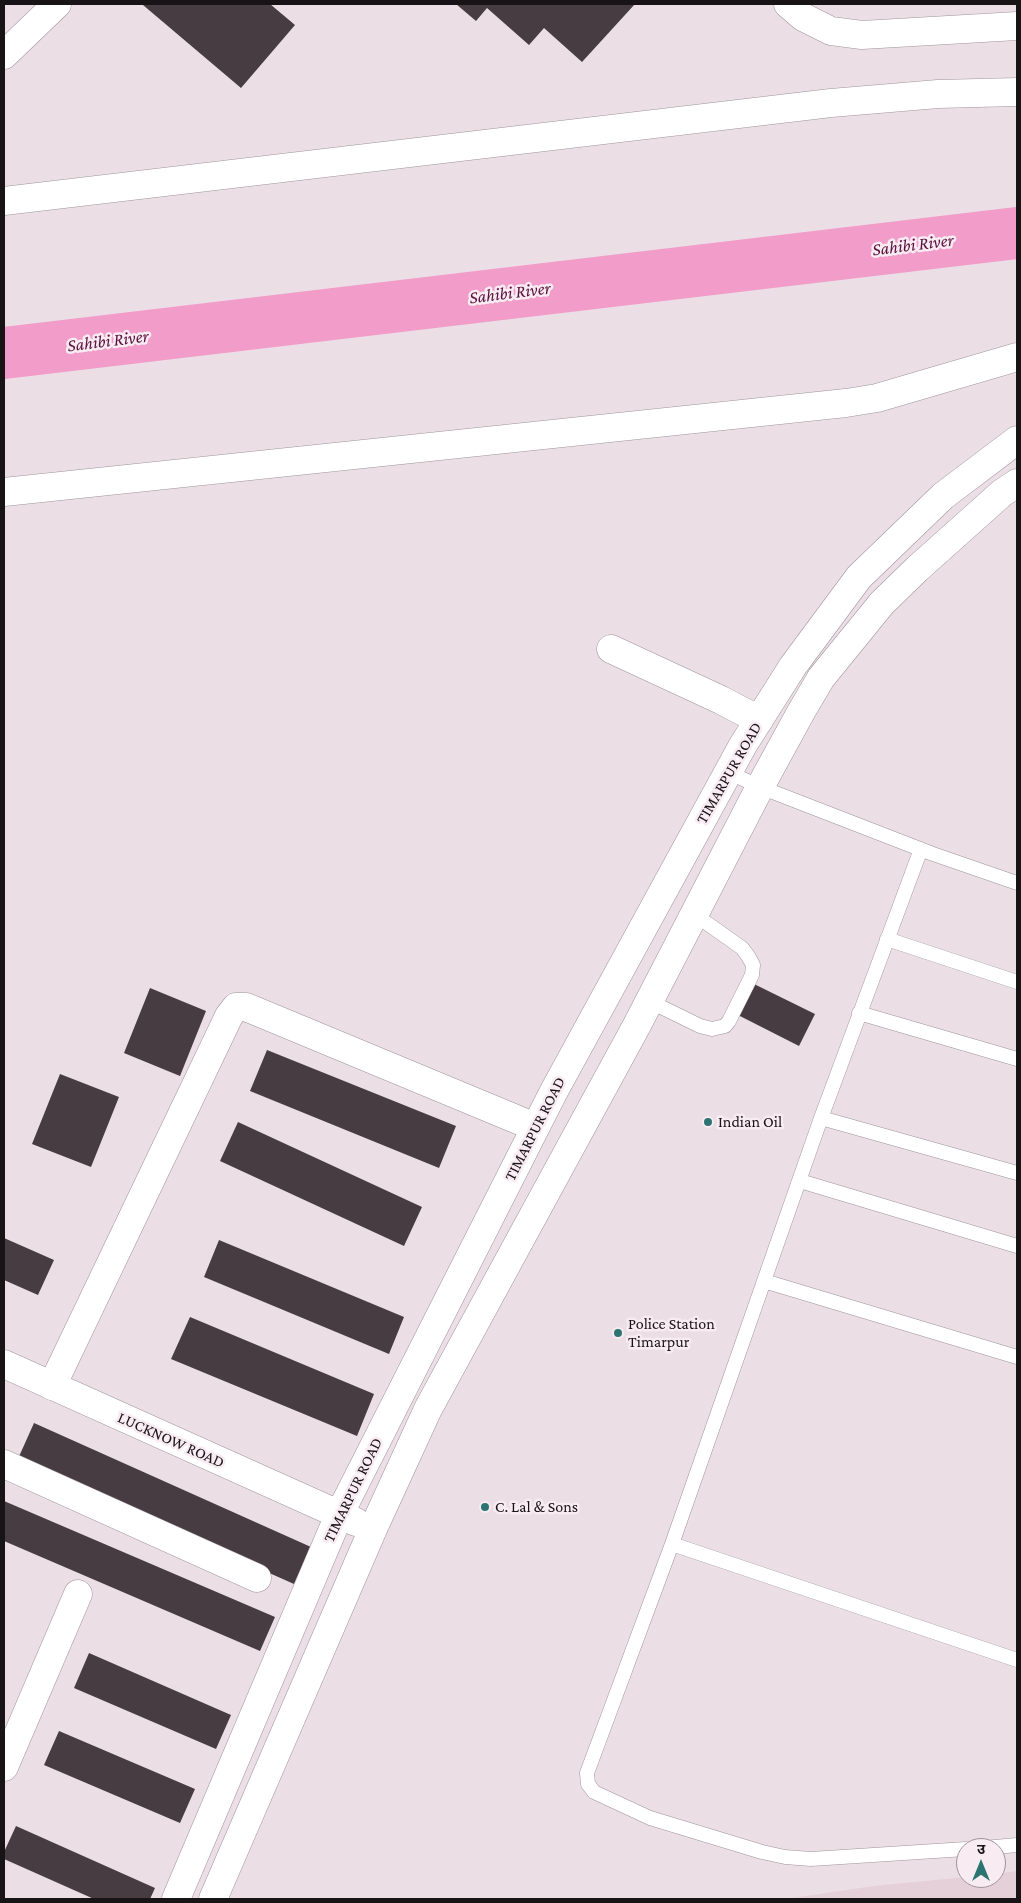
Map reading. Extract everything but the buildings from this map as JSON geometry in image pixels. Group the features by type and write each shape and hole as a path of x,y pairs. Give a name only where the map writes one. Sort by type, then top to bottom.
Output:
{"street":[{"path":"788,4 803,16 831,31 862,35 1017,26"},
{"path":"4,55 54,5"},
{"path":"4,202 831,103 938,94 1017,92"},
{"path":"4,492 846,403 877,398 1017,357"},
{"name":"TIMARPUR ROAD","path":"176,1899 339,1515 554,1091 728,772 793,666 859,578 943,496 1017,440"},
{"name":"TIMARPUR ROAD","path":"213,1899 428,1408 649,1001 760,787 821,678 882,603 1002,493 1017,483"},
{"path":"611,649 721,700 759,720"},
{"path":"52,1386 229,1016 236,1007 246,1007 536,1127"},
{"name":"LUCKNOW ROAD","path":"4,1364 374,1529"},
{"path":"4,1464 257,1578"},
{"path":"4,1767 78,1594"}],"lane":[{"path":"728,772 760,787 921,849 1017,883"},
{"path":"921,849 821,1118 672,1544 587,1772 588,1784 594,1792 650,1818 762,1852 785,1857 811,1859 956,1850"},
{"path":"649,1001 700,1026 712,1029 725,1026 729,1021 752,975 752,965 742,948 694,914"},
{"path":"887,939 1017,982"},
{"path":"859,1013 1017,1059"},
{"path":"821,1118 1017,1173"},
{"path":"800,1181 1017,1246"},
{"path":"764,1281 1017,1357"},
{"path":"672,1544 1017,1660"}],"shaded area":[{"path":"1017,1871 1017,1899 785,1899 874,1886 956,1878 956,1888 1006,1888 1006,1873"}],"waterway":[{"name":"Sahibi River","path":"4,353 1017,233"}],"place":[{"name":"Indian Oil","path":"708,1122"},
{"name":"Police Station Timarpur","path":"618,1333"},
{"name":"C. Lal & Sons","path":"485,1507"}]}
